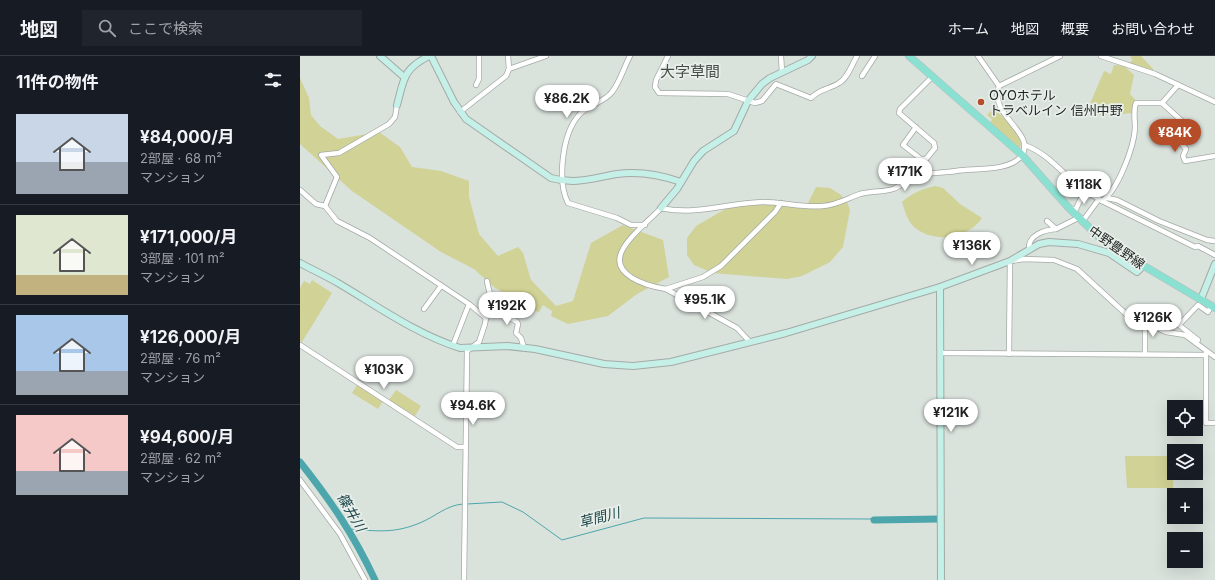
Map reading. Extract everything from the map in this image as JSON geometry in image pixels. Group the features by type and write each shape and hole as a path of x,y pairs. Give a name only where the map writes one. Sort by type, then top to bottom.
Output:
{"main road":[{"name":"中野豊野線","path":"909,56 1022,155 1080,220 1098,236 1143,266 1213,307"}],"street":[{"path":"380,56 404,77"},
{"path":"325,206 337,177 321,155 339,153 389,124 395,117 404,77 414,64 430,56 460,112 471,123 505,145 540,172 551,178 563,182 579,182 631,172 649,174 681,182"},
{"path":"476,85 479,79 479,56"},
{"path":"460,112 506,76 509,69 508,56"},
{"path":"509,69 546,56"},
{"path":"630,56 613,91 606,98 586,109 579,115 574,124 563,155 564,196 568,203 617,218 631,225 645,225"},
{"path":"668,56 656,80 655,87 659,93 728,94 755,103 762,101 776,84 811,98 820,90 840,83 857,56"},
{"path":"781,56 782,72"},
{"path":"781,203 775,212 721,266 703,277 666,289 655,288 626,275 620,267 619,261 623,248 677,189 694,161 703,151 734,131 748,101 762,84 782,72 799,65 812,56"},
{"path":"862,76 874,56"},
{"path":"661,208 693,211 746,204 781,203 821,207 832,205 873,190 892,189 917,176 991,168 1013,162 1022,155 1024,146 1019,132 1011,120 1002,113 997,102 999,86 978,56"},
{"path":"999,86 1060,56"},
{"path":"1101,56 1155,74 1215,102"},
{"path":"916,128 903,145 921,159 926,159 935,148 934,143 899,113 900,109 933,76"},
{"path":"1162,103 1178,85"},
{"path":"1029,249 1031,240 1038,233 1044,230 1056,229 1080,220 1103,199 1122,173 1135,129 1134,108 1136,103 1162,103 1184,124 1175,136 1186,149 1183,156 1185,160 1215,156"},
{"path":"1024,146 1030,147 1043,156 1085,190 1194,247 1198,246 1215,255"},
{"path":"300,190 316,204 325,206 337,221 370,238 468,304 486,318"},
{"path":"1070,209 1076,209 1085,190"},
{"path":"1103,199 1117,200 1159,221 1207,240 1215,241"},
{"path":"1047,221 1056,229"},
{"path":"300,263 337,282 368,302 428,335 453,345 469,348 507,346 524,348 585,361 633,366 671,362 750,342 940,287 1010,261 1039,244 1049,242 1078,244 1108,253 1138,272 1143,266"},
{"path":"1010,261 1024,259 1054,260 1077,269 1126,314 1166,332 1184,335 1196,343 1206,353 1215,357"},
{"path":"1009,354 1010,261"},
{"path":"1200,298 1215,264"},
{"path":"464,580 465,397 467,351 479,342 486,318 490,314 492,304 487,281"},
{"path":"424,310 441,286"},
{"path":"940,287 941,580"},
{"path":"666,289 737,328 750,342"},
{"path":"453,345 468,304"},
{"path":"492,304 497,310 517,322 516,333 521,338 524,348"},
{"path":"1196,343 1198,340 1179,325 1198,305 1208,312 1213,307"},
{"path":"1144,322 1145,354"},
{"path":"300,344 456,447 465,447"},
{"path":"941,353 1206,353"},
{"path":"1206,353 1206,423 1215,423"},
{"path":"300,480 340,534 365,580"}],"green space":[{"path":"1141,56 1154,70 1154,73 1129,63 1133,60 1130,57"},
{"path":"1114,65 1124,66 1134,75 1130,94 1137,102 1134,103 1132,113 1090,115 1089,106 1104,71 1111,74"},
{"path":"300,78 309,98 311,115 320,126 338,139 379,132 400,147 412,167 441,171 469,181 469,197 479,234 498,256 518,247 523,253 531,280 556,306 573,301 591,243 623,225 663,240 669,277 637,294 608,316 568,324 551,316 552,311 543,305 539,312 530,309 494,287 474,269 441,252 352,191 300,144"},
{"path":"994,108 997,109 1016,132 1021,142 1020,148 990,123 992,119 987,115"},
{"path":"935,186 943,188 960,204 982,218 968,231 960,235 950,237 931,236 914,227 905,212 902,202 917,192"},
{"path":"816,187 830,188 841,195 847,202 850,210 843,247 830,262 802,276 787,279 713,273 694,265 687,255 687,238 696,226 729,207 748,200 805,209"},
{"path":"312,280 332,293 302,342 300,341 300,288 304,281 310,284"},
{"path":"357,385 383,401 378,409 352,393"},
{"path":"396,390 421,406 415,416 389,400"},
{"path":"1125,456 1167,456 1167,480 1173,480 1173,488 1127,488"}],"waterway":[{"name":"篠井川","path":"300,462 341,519 359,548 375,580"},
{"name":"草間川","path":"467,504 502,502 523,512 562,540 644,518 872,519"},
{"name":"草間川","path":"349,529 394,530 412,526 427,520 452,506 463,504"},
{"name":"草間川","path":"874,520 939,519"}],"place":[{"name":"OYOホテル トラベルイン 信州中野","path":"981,102"}],"district":[{"name":"大字草間","path":"690,71"}]}
